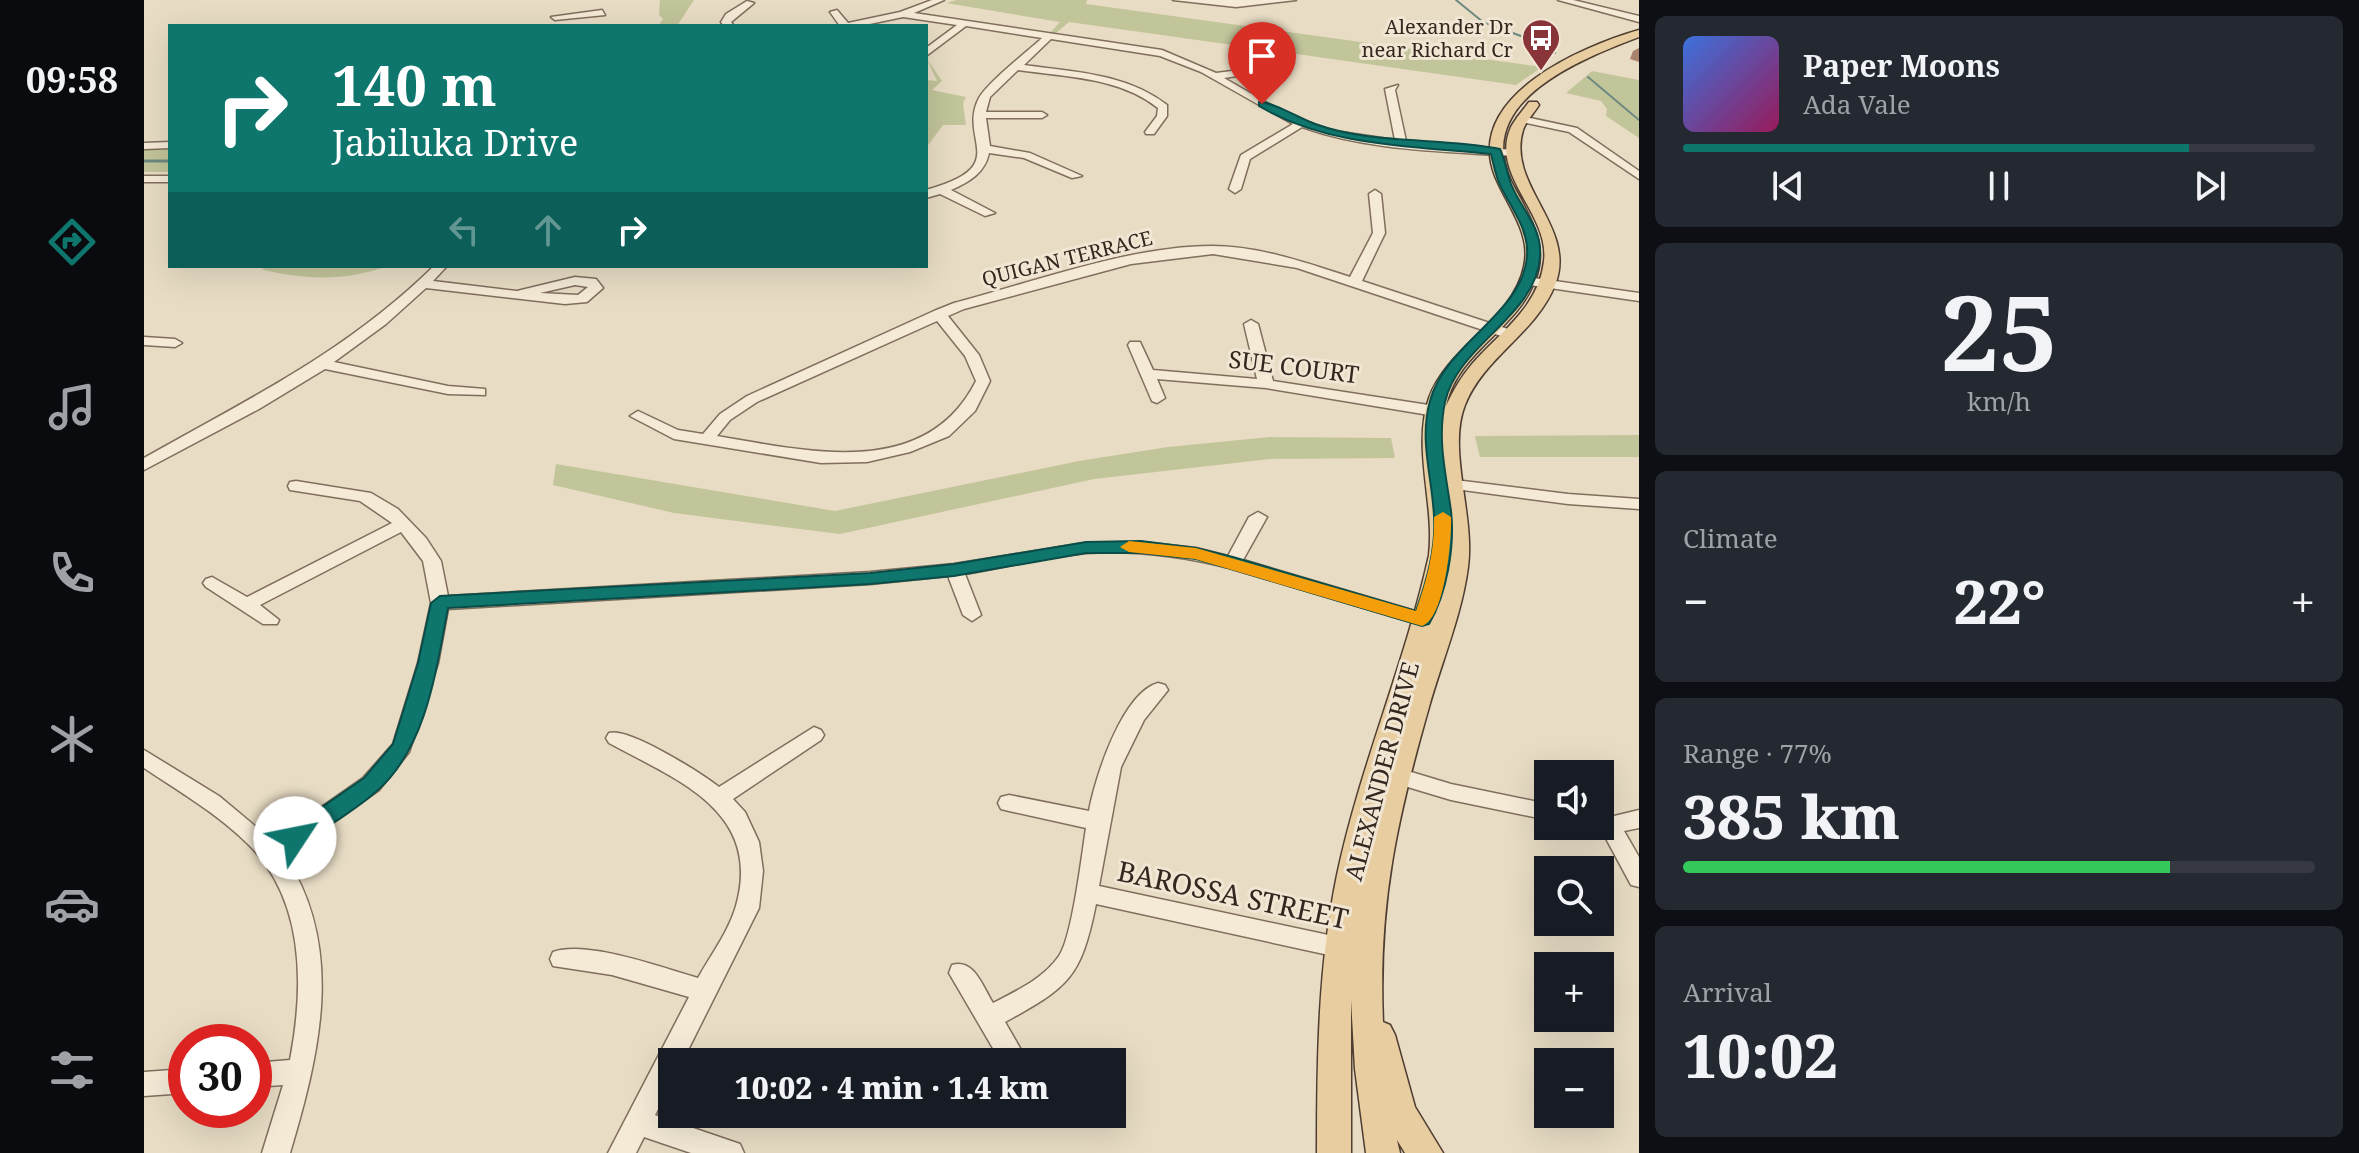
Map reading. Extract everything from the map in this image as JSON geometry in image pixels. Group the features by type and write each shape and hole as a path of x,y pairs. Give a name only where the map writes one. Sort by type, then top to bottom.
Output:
{"main road":[{"path":"1504,152 1502,121 1529,92 1585,53 1639,33"},
{"path":"1504,152 1521,119 1579,67 1639,40"},
{"name":"ALEXANDER DRIVE","path":"1334,1153 1334,1055 1358,959 1378,854 1387,773 1432,622 1455,580 1459,551 1446,483 1432,447 1435,411 1441,390 1454,366 1535,307 1537,283 1552,270 1551,239 1544,220 1504,152"},
{"name":"ALEXANDER DRIVE","path":"1446,483 1449,429 1457,402 1499,331"},
{"path":"1358,959 1393,1086 1412,1134 1426,1153"},
{"name":"ALEXANDER DRIVE","path":"1358,959 1383,1153"}],"street":[{"path":"600,0 604,20 601,24"},
{"path":"856,24 903,14 940,0"},
{"path":"1181,0 1244,4 1292,0"},
{"path":"1562,0 1639,22"},
{"path":"728,24 729,16 750,3"},
{"path":"834,12 844,24"},
{"path":"555,17 602,13"},
{"path":"903,14 1162,53 1215,76 1300,124 1332,134 1401,144 1504,152"},
{"path":"928,51 965,23"},
{"path":"928,194 942,190 973,172 981,162 985,149 980,105 985,96 1050,35"},
{"path":"1018,67 1118,84 1138,91 1163,107 1162,116 1150,132"},
{"path":"1215,76 1270,68"},
{"path":"1394,87 1390,89 1401,144"},
{"path":"981,115 1042,115"},
{"path":"1521,119 1573,130 1639,176"},
{"path":"1235,189 1245,157 1300,124"},
{"path":"144,146 168,145"},
{"path":"985,149 1026,155 1076,176"},
{"path":"144,179 168,179"},
{"path":"942,190 989,213"},
{"path":"1354,283 1379,233 1375,194"},
{"name":"QUIGAN TERRACE","path":"707,439 725,417 752,399 939,314 1130,260 1213,250 1300,265 1499,331"},
{"path":"147,460 269,397 322,364 439,268"},
{"path":"1537,283 1639,297"},
{"path":"422,284 520,294"},
{"path":"638,416 674,434 821,458 867,457 904,449 943,433 970,408 983,381 972,355 939,314"},
{"path":"1251,324 1266,384"},
{"path":"144,341 175,343"},
{"path":"1135,345 1157,398"},
{"path":"322,364 448,390 480,392"},
{"name":"SUE COURT","path":"1147,374 1266,384 1435,411"},
{"path":"1446,483 1568,499 1639,504"},
{"path":"271,854 371,784 402,747 428,663 440,603 432,561 404,524 376,501 296,486"},
{"path":"1233,563 1258,517"},
{"path":"246,605 404,524"},
{"path":"440,603 805,583 954,570 1086,548 1117,547 1166,549 1233,563 1432,622"},
{"path":"954,570 972,615"},
{"path":"212,583 270,620"},
{"path":"988,1018 1040,988 1066,965 1073,952 1087,893 1107,771 1116,747 1145,702 1158,690"},
{"path":"721,796 814,735"},
{"path":"616,738 721,796 740,823 747,840 753,873 747,908 622,1153"},
{"path":"144,758 224,811 271,854 292,887 308,937 314,994 301,1071 276,1153"},
{"path":"1387,773 1534,809"},
{"path":"1009,803 1098,822"},
{"path":"1614,823 1639,819"},
{"path":"1614,839 1639,878"},
{"name":"BAROSSA STREET","path":"1087,893 1358,959"},
{"path":"562,959 612,964 704,991"},
{"path":"961,973 1006,1048"},
{"path":"272,1073 301,1071"},
{"path":"144,1084 168,1082"},
{"path":"637,1122 730,1153"}],"green space":[{"path":"660,0 694,0 678,24 659,24 663,19 659,15"},
{"path":"957,0 1087,0 1086,4 1542,67 1516,85 1069,22 1056,33 1050,33 1060,22 946,3"},
{"path":"928,60 942,81 932,90 966,97 963,103 966,125 943,125 928,145 928,80 937,81"},
{"path":"1592,71 1639,80 1639,138 1606,116 1607,109 1601,101 1566,93"},
{"path":"144,149 168,149 168,172 144,172"},
{"path":"262,268 382,268 326,277"},
{"path":"1639,435 1639,457 1480,457 1475,436"},
{"path":"1270,437 1391,438 1395,458 1270,459 1094,479 840,534 674,513 553,485 556,464 835,511 1079,461 1168,447"}],"waterway":[{"path":"1456,0 1483,22 1537,42 1555,53"},
{"path":"1588,77 1639,120"},
{"path":"144,161 168,161"}],"slow traffic":[{"path":"1129,547 1166,549 1233,563 1422,619 1435,584 1443,540 1443,517"}],"place":[{"name":"Alexander Dr near Richard Cr","path":"1541,72"}],"route":[{"path":"295,838 371,784 402,747 428,663 440,603 870,578 954,570 1086,548 1141,547 1196,554 1233,563 1422,619 1435,584 1443,540 1432,447 1437,401 1447,378 1462,356 1507,311 1527,281 1534,256 1530,227 1506,186 1496,151 1401,144 1332,134 1286,118 1262,104"}]}
